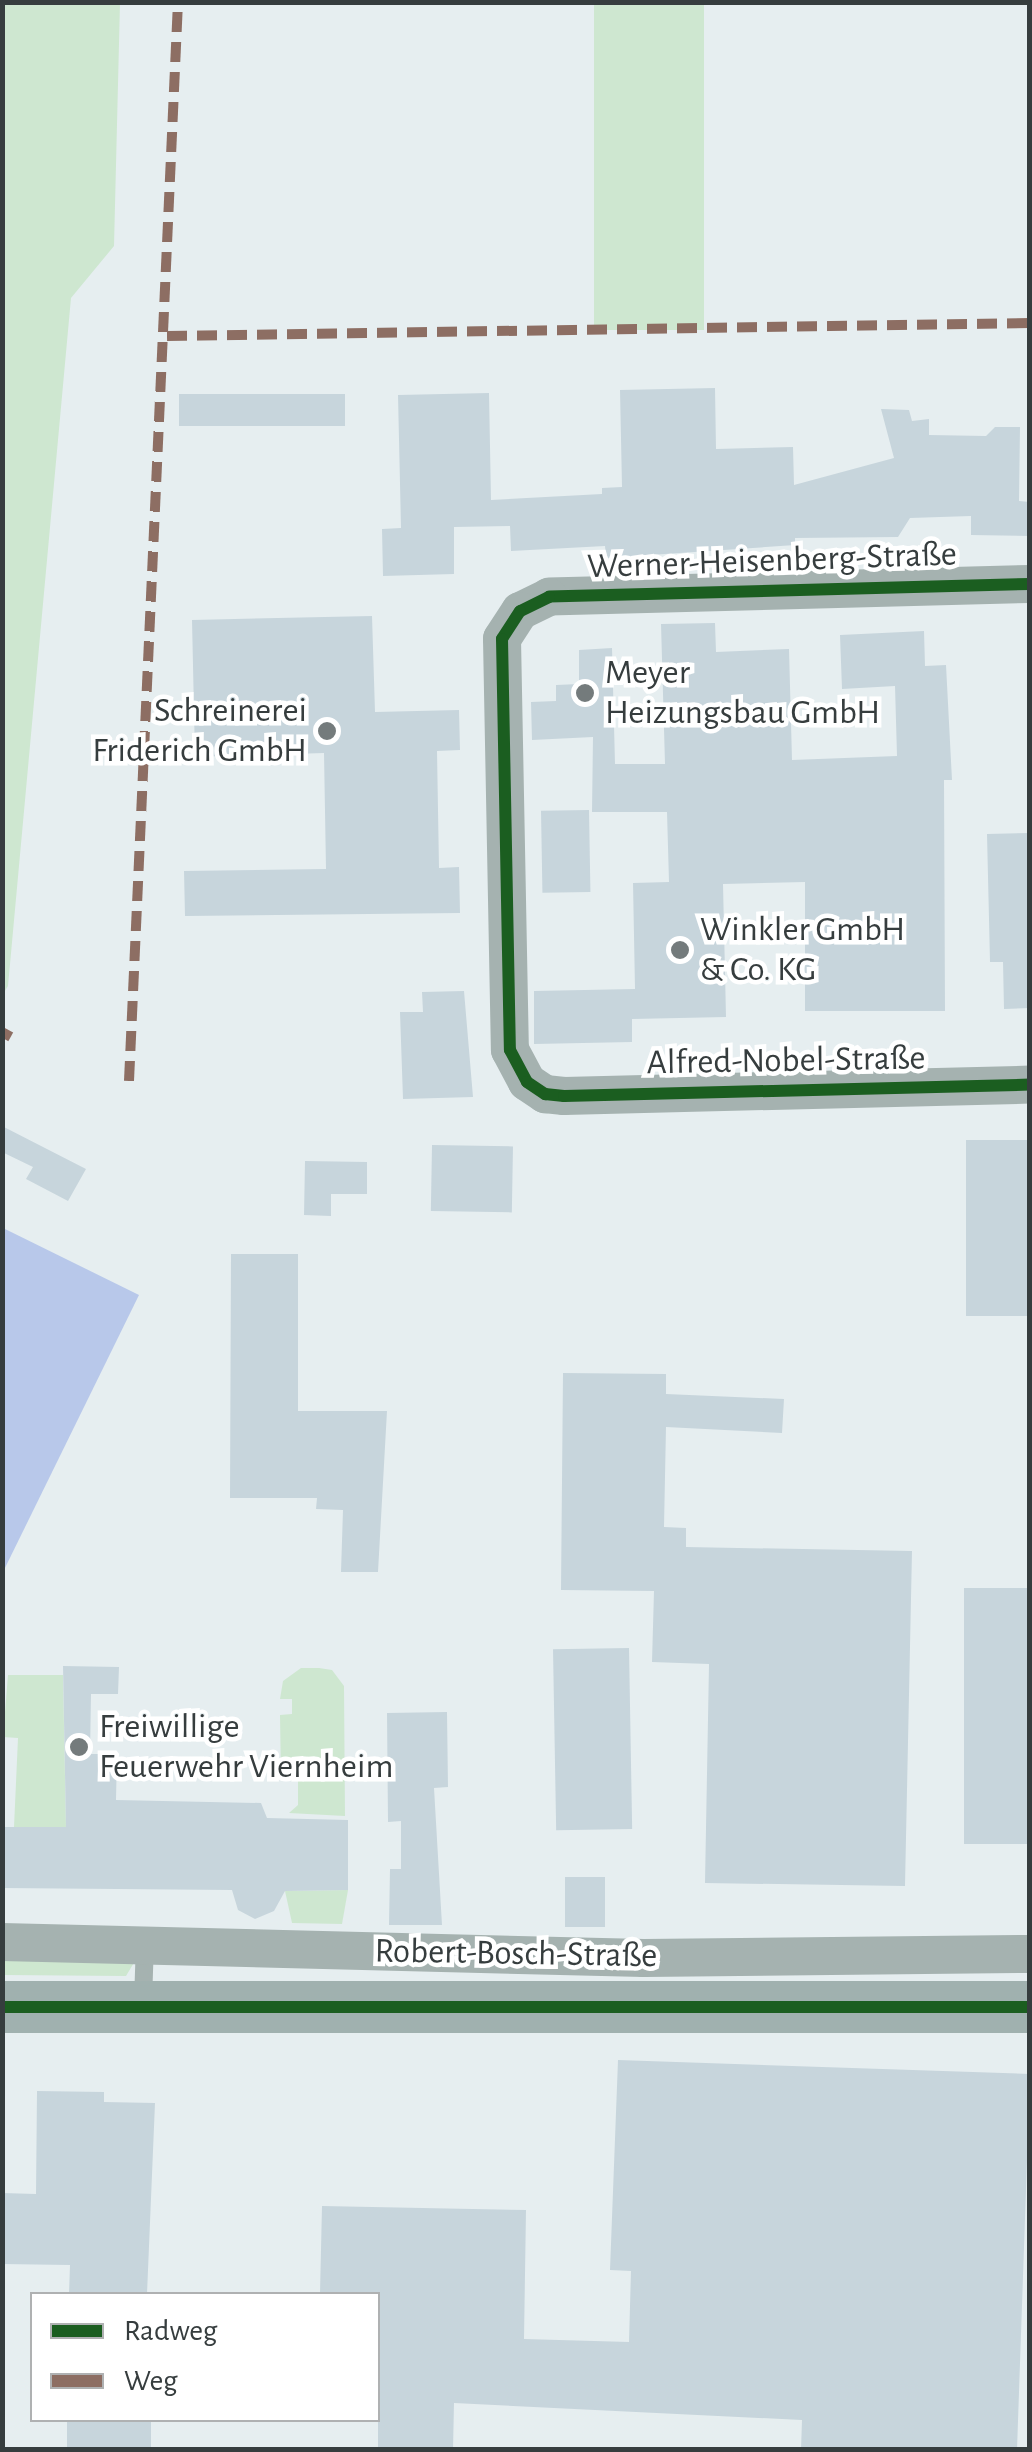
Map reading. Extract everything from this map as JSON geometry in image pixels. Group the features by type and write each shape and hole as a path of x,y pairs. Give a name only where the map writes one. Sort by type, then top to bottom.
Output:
{"main road":[{"path":"2,1992 143,2003"},
{"path":"2,2006 143,2003 1030,2007"}],"street":[{"name":"Werner-Heisenberg-Straße","path":"544,1094 527,1082 510,1050 502,639 520,611 548,597 1030,584"},
{"name":"Alfred-Nobel-Straße","path":"544,1094 1030,1085"},
{"name":"Robert-Bosch-Straße","path":"2,1942 644,1958 1030,1954"}],"lane":[{"path":"143,2003 145,1943"}],"green space":[{"path":"3,2 120,3 114,246 71,298 8,986 3,994"},
{"path":"594,3 704,3 704,330 594,330"},
{"path":"301,1668 332,1670 344,1686 345,1816 289,1813 298,1805 298,1781 281,1779 280,1715 292,1714 292,1699 280,1699 283,1681"},
{"path":"8,1675 63,1675 66,1827 14,1827 18,1738 3,1737"},
{"path":"348,1890 342,1924 292,1923 285,1891"},
{"path":"3,1952 135,1961 126,1976 3,1975"}],"water":[{"path":"3,1228 139,1295 3,1572"}],"building":[{"path":"715,388 716,449 793,447 794,485 894,458 881,409 909,410 912,421 929,419 929,435 986,436 995,427 1020,427 1019,501 1030,502 1030,536 971,535 971,516 910,518 898,537 795,538 795,545 606,558 605,546 511,551 510,526 454,527 454,574 383,576 382,529 401,528 398,395 489,393 491,500 602,494 602,488 622,487 620,390"},
{"path":"179,394 345,394 345,426 179,426"},
{"path":"372,616 375,712 459,710 460,750 437,751 439,868 459,867 460,913 185,916 184,871 326,869 324,753 195,757 192,620"},
{"path":"715,623 716,652 789,649 792,760 897,756 895,686 842,689 840,635 924,631 925,666 946,665 952,780 944,780 945,1011 805,1011 805,882 723,884 726,1017 632,1019 632,1042 534,1044 534,991 635,989 633,883 669,882 667,812 592,812 593,737 532,740 531,702 556,701 556,685 579,684 579,650 612,648 615,764 665,764 661,624"},
{"path":"589,810 590,892 542,893 541,811"},
{"path":"1030,833 1030,1008 1004,1009 1003,962 990,962 987,834"},
{"path":"464,991 473,1097 403,1099 400,1012 423,1012 422,992"},
{"path":"2,1126 86,1169 68,1201 26,1179 33,1167 2,1152"},
{"path":"966,1140 1030,1140 1030,1316 966,1316"},
{"path":"432,1145 513,1146 512,1212 431,1211"},
{"path":"305,1161 367,1162 367,1194 331,1194 331,1216 304,1215"},
{"path":"231,1254 298,1254 298,1411 387,1411 378,1572 341,1572 343,1510 316,1509 317,1498 230,1498"},
{"path":"563,1373 666,1374 666,1394 784,1399 782,1433 666,1427 664,1527 686,1528 686,1547 912,1551 905,1886 705,1883 709,1664 652,1662 654,1591 561,1590"},
{"path":"964,1588 1030,1588 1030,1844 964,1844"},
{"path":"629,1648 632,1829 556,1830 553,1649"},
{"name":"Freiwillige Feuerwehr Viernheim","path":"63,1666 119,1667 118,1694 91,1694 90,1754 117,1754 116,1800 261,1803 267,1818 348,1820 348,1890 285,1891 274,1911 255,1919 238,1910 232,1890 2,1888 2,1827 66,1827"},
{"path":"447,1712 448,1787 434,1788 442,1925 389,1925 390,1869 401,1869 401,1821 388,1822 387,1713"},
{"path":"565,1877 605,1877 605,1927 565,1927"},
{"path":"618,2060 1030,2074 1017,2450 801,2450 802,2420 454,2403 453,2450 378,2450 380,2292 320,2292 322,2206 526,2210 524,2339 629,2342 631,2271 610,2270"},
{"path":"37,2091 104,2092 104,2102 155,2103 147,2292 69,2292 70,2265 2,2264 2,2193 36,2194"},
{"path":"67,2422 151,2422 151,2450 67,2450"}],"marked path":[{"path":"129,1081 178,2"},
{"path":"167,336 1030,323"},
{"path":"2,1032 11,1037"}],"cycle path":[{"path":"1030,584 549,597 520,611 502,639 510,1050 527,1082 545,1094 564,1096 1030,1085"},
{"path":"2,2007 1030,2007"}],"place":[{"name":"Meyer Heizungsbau GmbH","path":"585,693"},
{"name":"Schreinerei Friderich GmbH","path":"327,731"},
{"name":"Winkler GmbH & Co. KG","path":"680,950"},
{"name":"Freiwillige Feuerwehr Viernheim","path":"79,1747"}]}
